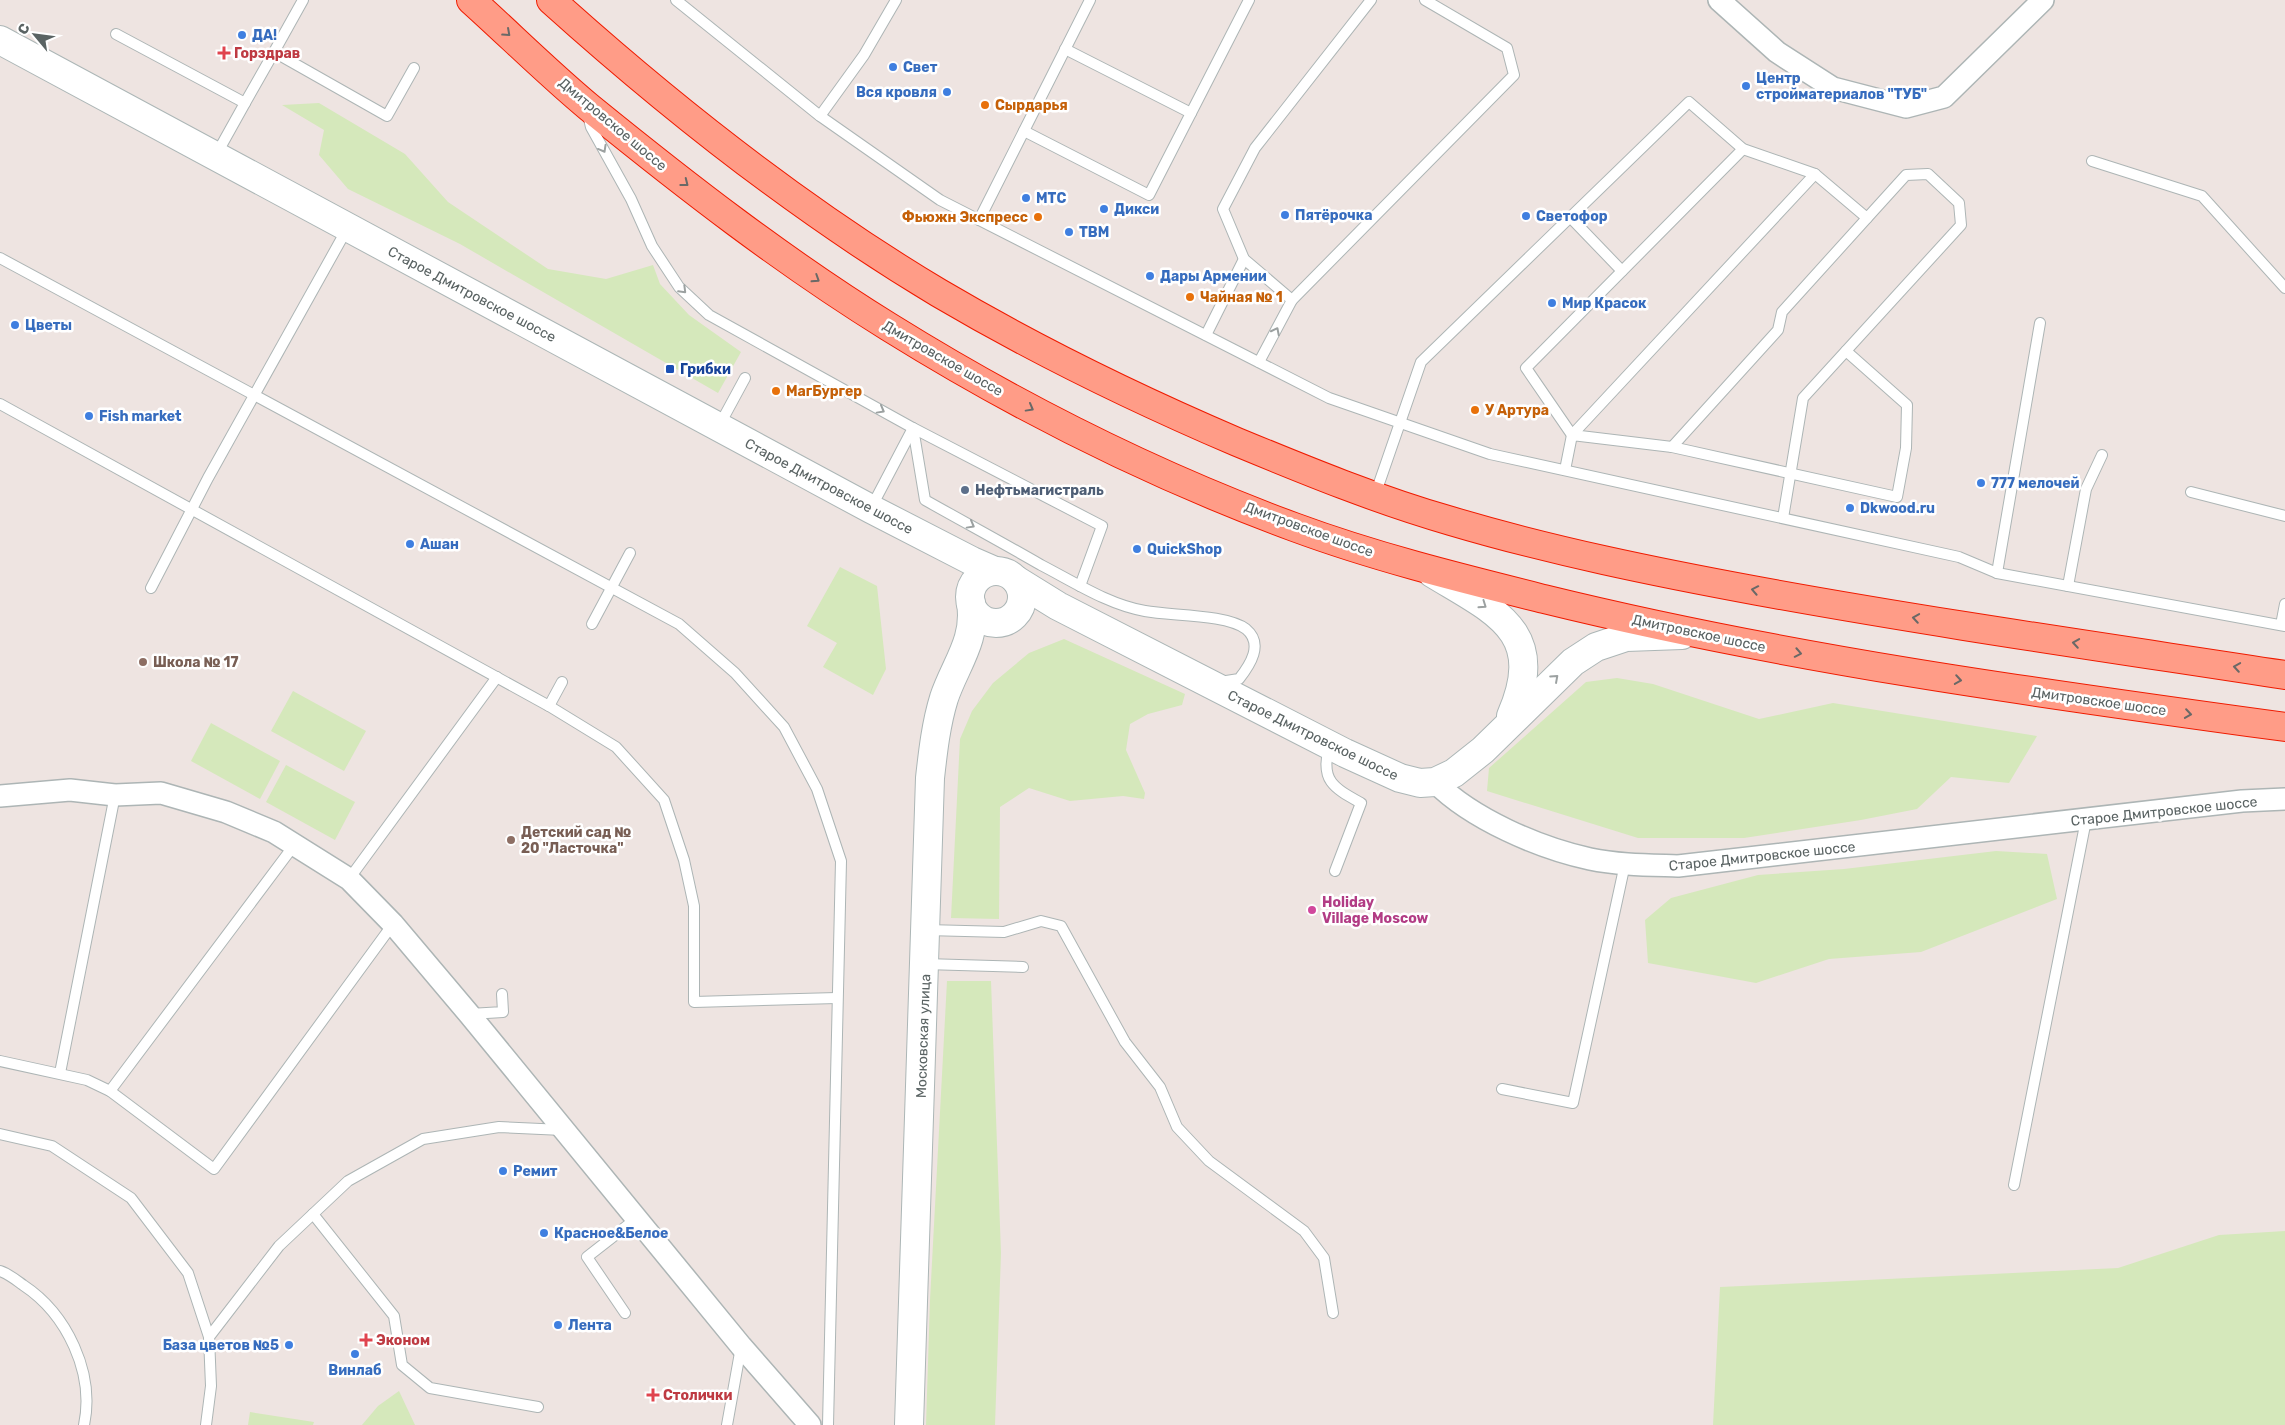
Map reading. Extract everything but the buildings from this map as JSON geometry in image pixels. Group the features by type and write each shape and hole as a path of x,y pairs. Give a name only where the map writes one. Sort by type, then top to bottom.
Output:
{"highway":[{"name":"Дмитровское шоссе","path":"472,0 585,104 697,193 790,262 890,328 1038,412 1156,469 1294,527 1426,570 1698,635 1862,665 2285,727"},
{"path":"551,0 654,90 730,150 824,218 937,292 1064,362 1173,415 1312,474 1449,521 1609,562 1861,610 2285,675"}],"main road":[{"name":"Старое Дмитровское шоссе","path":"0,40 945,548 1005,575 1058,606 1196,678 1330,746 1400,778 1420,783 1435,782"},
{"name":"Старое Дмитровское шоссе","path":"945,548 961,561 969,576 971,596 979,616 993,622 1040,603 1058,606"},
{"path":"1426,570 1483,605 1504,621 1517,638 1524,655 1524,677 1518,701 1508,725"},
{"path":"971,596 981,576 1005,575 1022,594 1010,615"},
{"name":"Московская улица","path":"909,1425 930,778 935,734 944,697 965,652 974,618 971,596"},
{"name":"Московская улица","path":"965,652 976,637 1010,615"},
{"path":"1435,782 1454,774 1482,750 1572,662 1596,647 1626,637 1698,635"}],"street":[{"path":"1719,0 1777,52 1833,88 1906,107 1944,97 2043,0"},
{"name":"Старое Дмитровское шоссе","path":"1435,782 1449,797 1469,811 1546,846 1591,859 1625,864 1678,866 2242,801 2285,799"},
{"path":"0,798 70,790 116,795 161,793 226,812 274,832 349,879 392,924 469,1014 741,1346 810,1425"}],"lane":[{"path":"216,156 303,0"},
{"path":"676,0 820,116 940,200 1329,398 1490,454 1959,557 1997,573 2283,626 2285,604"},
{"path":"820,116 864,55 896,0"},
{"path":"979,220 1090,0"},
{"path":"1024,131 1149,195 1249,0"},
{"path":"1292,300 1244,259 1223,209 1255,148 1371,0"},
{"path":"1259,362 1292,300 1514,75 1507,48 1425,0"},
{"path":"116,34 246,103"},
{"path":"1065,48 1191,113"},
{"path":"274,52 387,116 414,68"},
{"path":"1375,495 1421,362 1689,102 1743,149 1815,174 1867,218"},
{"path":"585,104 592,127 630,199 652,246 679,287 709,315 913,428 1102,526 1080,586"},
{"path":"1743,149 1526,368 1572,435 1672,447 1898,497 1906,448 1907,405 1846,351"},
{"path":"2092,161 2202,196 2285,288"},
{"path":"1565,470 1572,435 1815,174"},
{"path":"1672,447 1778,330 1782,312 1906,175 1928,174 1959,203 1961,225 1803,398 1783,518"},
{"path":"1570,217 1622,270"},
{"path":"151,588 191,510 348,228"},
{"path":"0,258 254,397 679,624 735,673 784,727 817,789 841,860 828,1425"},
{"path":"1206,335 1244,259"},
{"path":"1997,573 2040,323"},
{"path":"719,426 745,378"},
{"path":"0,404 497,677 616,747 664,800 684,860 694,906 694,1002 837,998"},
{"path":"871,508 913,428"},
{"path":"913,428 925,500 1080,586 1111,600 1144,611 1230,621 1246,630 1255,643 1254,655 1239,679 1223,683 1196,678"},
{"path":"2068,586 2086,489 2102,455"},
{"path":"2191,492 2285,516"},
{"path":"592,624 630,553"},
{"path":"349,879 497,677"},
{"path":"549,706 562,682"},
{"path":"1330,746 1324,764 1332,784 1362,803 1335,871"},
{"path":"60,1073 116,795"},
{"path":"2014,1185 2086,820"},
{"path":"110,1091 295,844"},
{"path":"1502,1089 1573,1103 1625,864"},
{"path":"926,930 1004,932 1041,921 1061,926 1124,1042 1160,1087 1177,1127 1209,1161 1304,1230 1324,1258 1333,1313"},
{"path":"0,1062 87,1080 110,1091 214,1169 392,924"},
{"path":"925,964 1023,967"},
{"path":"469,1014 503,1012 502,994"},
{"path":"209,1337 279,1246 348,1181 423,1139 499,1127 564,1130"},
{"path":"0,1134 52,1146 131,1198 188,1273 209,1337 211,1386 206,1425"},
{"path":"313,1214 394,1316 402,1365 430,1388 538,1407"},
{"path":"625,1313 587,1258 637,1218"},
{"path":"0,1271 38,1294 63,1323 82,1366 87,1412 84,1425"},
{"path":"727,1425 741,1346"}],"green space":[{"path":"319,103 405,154 448,202 548,269 606,279 653,265 660,284 689,315 741,352 718,393 460,244 348,189 319,155 324,130 282,105"},
{"path":"840,567 877,586 886,669 873,695 823,667 837,643 807,626"},
{"path":"1064,639 1185,694 1182,705 1148,714 1130,724 1126,750 1145,793 1144,799 1123,796 1070,801 1029,788 1000,807 999,919 951,918 960,739 972,711 993,683 1029,653"},
{"path":"1617,678 1653,684 1759,719 1833,703 2037,736 2009,783 1951,777 1917,809 1861,820 1744,838 1638,838 1487,791 1489,768 1586,682"},
{"path":"293,691 366,731 344,771 271,731"},
{"path":"211,723 280,761 260,799 191,761"},
{"path":"286,765 355,802 335,840 266,802"},
{"path":"1996,851 2047,854 2057,899 1921,952 1829,959 1756,983 1648,963 1645,920 1671,898 1758,875 1844,869"},
{"path":"947,981 991,981 1001,1253 995,1425 926,1425 930,1300"},
{"path":"2285,1231 2285,1425 1713,1425 1720,1287 2118,1268 2219,1235"},
{"path":"399,1391 415,1425 362,1425 378,1406"},
{"path":"250,1412 314,1422 313,1425 248,1425"}],"place":[{"name":"ДА!","path":"242,35"},
{"name":"Горздрав","path":"224,53"},
{"name":"Свет","path":"893,67"},
{"name":"Центр стройматериалов \"ТУБ\"","path":"1746,86"},
{"name":"Вся кровля","path":"947,92"},
{"name":"Сырдарья","path":"985,105"},
{"name":"МТС","path":"1026,198"},
{"name":"Дикси","path":"1104,209"},
{"name":"Пятёрочка","path":"1285,215"},
{"name":"Светофор","path":"1526,216"},
{"name":"Фьюжн Экспресс","path":"1038,217"},
{"name":"ТВМ","path":"1069,232"},
{"name":"Дары Армении","path":"1150,276"},
{"name":"Чайная № 1","path":"1190,297"},
{"name":"Мир Красок","path":"1552,303"},
{"name":"Цветы","path":"15,325"},
{"name":"Грибки","path":"670,369"},
{"name":"МагБургер","path":"776,391"},
{"name":"У Артура","path":"1475,410"},
{"name":"Fish market","path":"89,416"},
{"name":"777 мелочей","path":"1981,483"},
{"name":"Нефтьмагистраль","path":"965,490"},
{"name":"Dkwood.ru","path":"1850,508"},
{"name":"Ашан","path":"410,544"},
{"name":"QuickShop","path":"1137,549"},
{"name":"Школа № 17","path":"143,662"},
{"name":"Детский сад № 20 \"Ласточка\"","path":"511,840"},
{"name":"Holiday Village Moscow","path":"1312,910"},
{"name":"Ремит","path":"503,1171"},
{"name":"Красное&Белое","path":"544,1233"},
{"name":"Лента","path":"558,1325"},
{"name":"Эконом","path":"366,1340"},
{"name":"База цветов №5","path":"289,1345"},
{"name":"Винлаб","path":"355,1354"},
{"name":"Столички","path":"653,1395"}]}
